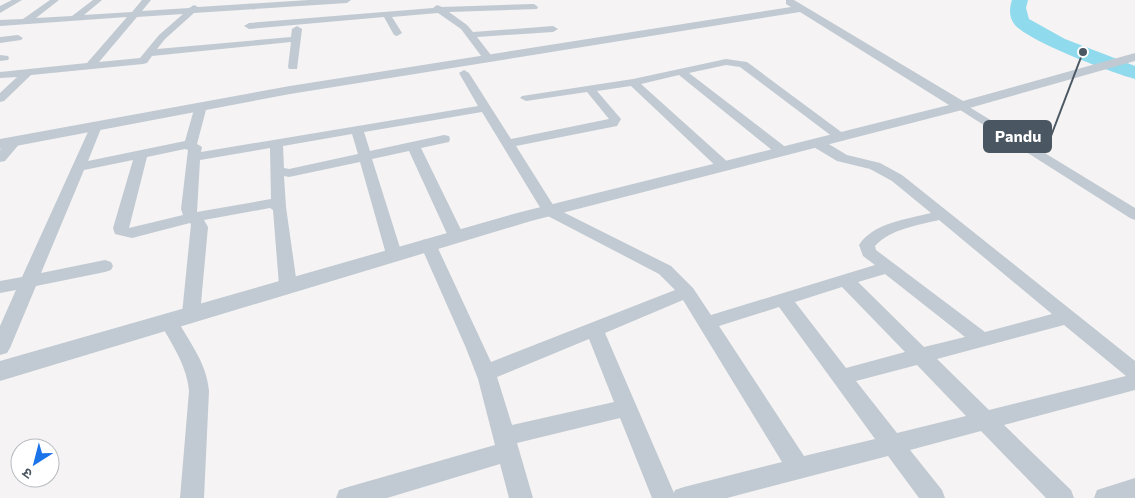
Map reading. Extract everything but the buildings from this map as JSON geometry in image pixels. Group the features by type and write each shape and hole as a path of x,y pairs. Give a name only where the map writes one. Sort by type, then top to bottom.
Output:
{"street":[{"path":"0,10 18,0"},
{"path":"26,21 55,0"},
{"path":"74,18 98,0"},
{"path":"90,66 147,0"},
{"path":"0,75 143,62 162,37 192,10 199,0"},
{"path":"0,23 192,10 255,3 347,0"},
{"path":"434,0 439,10 454,20 470,35 489,58"},
{"path":"787,0 1135,215"},
{"path":"249,26 533,3 535,14 526,17"},
{"path":"0,144 201,106 801,9"},
{"path":"387,15 398,33"},
{"path":"454,20 472,19"},
{"path":"293,67 297,22"},
{"path":"470,35 553,29"},
{"path":"0,40 18,38"},
{"path":"150,52 296,39"},
{"path":"0,371 456,236 961,106 1131,58"},
{"path":"526,98 633,82 726,62 744,64 842,137"},
{"path":"0,99 28,72"},
{"path":"681,72 783,152"},
{"path":"464,73 549,211 665,270 687,292 799,468"},
{"path":"633,82 725,167"},
{"path":"507,144 613,123 615,119 590,89"},
{"path":"191,314 200,227 199,221 193,217 188,208 193,151 201,106"},
{"path":"78,167 141,155 276,143 486,108"},
{"path":"2,340 30,280 96,126"},
{"path":"356,130 394,254"},
{"path":"277,170 289,173 444,139"},
{"path":"0,158 15,142"},
{"path":"276,143 279,206 288,285"},
{"path":"817,143 842,158 885,171 897,178 1135,372"},
{"path":"413,146 456,236"},
{"path":"141,155 120,228 121,231 132,233 193,217 265,203 279,206"},
{"path":"942,215 880,232 870,239 867,245 869,252 982,340"},
{"path":"428,244 486,373 520,498"},
{"path":"0,287 105,266"},
{"path":"706,323 888,267"},
{"path":"845,280 1062,498"},
{"path":"486,373 687,292"},
{"path":"782,300 932,498"},
{"path":"841,377 1068,317"},
{"path":"168,321 198,378 200,391 192,498"},
{"path":"594,328 664,498"},
{"path":"684,498 1135,382"},
{"path":"348,498 506,444 627,408"},
{"path":"1106,498 1135,489"}],"waterway":[{"path":"1020,0 1018,8 1019,17 1031,29 1059,43 1135,73"}],"place":[{"name":"Pandu","path":"1083,52"}]}
